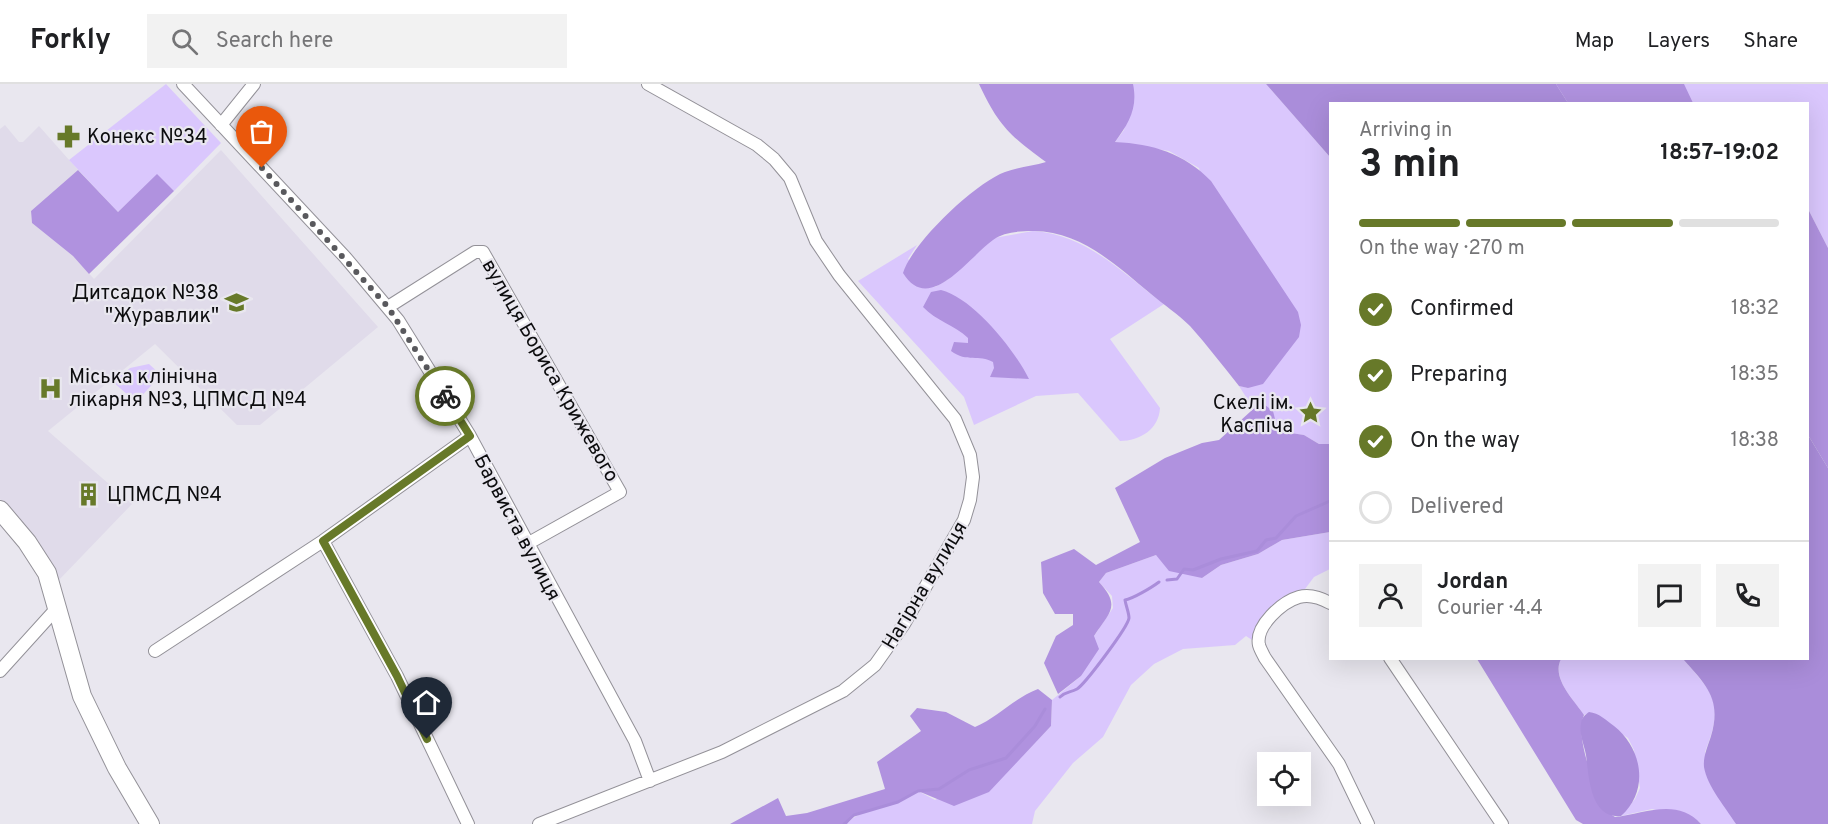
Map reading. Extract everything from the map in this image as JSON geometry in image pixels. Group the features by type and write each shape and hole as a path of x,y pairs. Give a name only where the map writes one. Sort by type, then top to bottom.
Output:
{"street":[{"name":"Барвиста вулиця","path":"183,84 292,199 388,307 470,436 635,741 650,781"},
{"path":"221,125 254,84"},
{"name":"Нагірна вулиця","path":"539,824 722,752 843,691 875,665 914,608 964,520 970,500 973,477 970,454 955,419 816,241 790,178 774,159 757,145 648,84"},
{"name":"вулиця Бориса Крижевого","path":"388,307 475,252 483,252 517,309 620,492 527,544"},
{"path":"155,651 323,541 470,436"},
{"path":"0,510 27,542 46,573 82,696 117,768 150,824"},
{"path":"323,541 397,676 468,824"},
{"path":"1329,603 1312,596 1299,597 1284,604 1261,629 1258,644 1264,658 1339,764 1368,824"},
{"path":"0,671 57,608"},
{"path":"1391,660 1503,824"}],"shaded area":[{"path":"166,84 221,143 174,191 157,175 118,212 69,160"},
{"path":"979,84 1133,84 1134,101 1131,115 1115,142 1142,145 1167,152 1201,171 1211,181 1298,312 1301,325 1299,337 1263,384 1248,388 1239,386 1181,317 1111,261 1066,236 1032,231 997,237 949,279 937,286 925,288 913,285 903,273 909,260 946,215 992,178 1010,170 1046,162 1006,129 992,110"},
{"path":"1133,84 1266,84 1329,156 1329,444 1319,444 1304,435 1277,431 1261,402 1253,408 1239,386 1249,388 1199,168 1169,151 1115,142 1124,130"},
{"path":"1266,84 1556,84 1567,102 1329,102 1329,156"},
{"path":"1556,84 1828,84 1828,248 1809,211 1809,102 1567,102"},
{"path":"1556,84 1684,84 1693,102 1567,102"},
{"path":"5,125 19,142 23,142 39,126 78,170 31,211 32,223 73,256 94,279 221,150 378,327 260,425 237,425 155,344 48,431 132,504 58,581 0,499 0,129"},
{"path":"78,170 118,212 157,174 174,191 89,274 73,256 32,223 31,211"},
{"path":"1809,211 1828,248 1828,468 1809,437"},
{"path":"1033,231 1053,234 1088,248 1119,268 1164,304 1110,339 1160,408 1152,428 1141,436 1120,441 1078,393 1036,396 974,425 964,397 858,281 917,245 908,259 935,287 947,280 994,238"},
{"path":"941,290 966,303 991,326 1029,379 990,377 994,368 993,362 962,357 951,351 954,342 968,343 968,338 923,307 931,292"},
{"path":"149,364 161,375 136,402 113,382 130,368"},
{"path":"1261,402 1273,411 1278,431 1304,435 1319,444 1329,444 1329,532 1282,540 1258,554 1221,565 1202,578 1169,571 1156,555 1106,573 1099,582 1110,597 1111,609 1094,636 1099,649 1081,676 1058,694 1044,663 1056,636 1073,625 1073,614 1055,614 1043,593 1041,562 1074,549 1096,565 1140,542 1115,488 1165,458 1202,443 1219,440"},
{"path":"1809,437 1828,468 1828,824 1736,824 1713,789 1704,767 1714,723 1714,712 1710,693 1684,660 1809,660"},
{"path":"1329,532 1329,570 1314,577 1299,597 1284,604 1258,644 1246,636 1235,645 1183,649 1154,664 1131,685 1103,737 1073,763 1035,811 1032,824 846,824 860,814 918,791 935,800 1025,753 1051,726 1052,700 1081,676 1094,636 1113,608 1112,596 1099,582 1106,573 1156,555 1202,578 1221,565 1258,554 1282,540"},
{"path":"1478,660 1561,660 1559,674 1561,681 1584,715 1582,736 1584,749 1604,810 1615,817 1671,809 1692,816 1701,824 1583,824 1576,820"},
{"path":"1560,660 1684,660 1703,682 1713,701 1714,722 1705,752 1736,824 1701,824 1698,821 1652,809 1621,816 1635,799 1640,788 1634,750 1628,738 1589,713 1584,715 1561,681"},
{"path":"1038,689 1052,700 1051,726 989,792 954,806 918,791 898,802 854,815 847,824 730,824 778,798 786,816 807,813 885,789 877,762 921,731 910,716 917,708 946,712 975,727 1021,697"},
{"path":"1589,712 1602,717 1624,735 1636,757 1639,782 1636,794 1630,806 1621,816 1603,811 1593,795 1581,732 1582,719"}],"waterway":[{"path":"1167,580 1177,579 1184,569 1193,570 1221,559 1257,551 1266,540 1276,538 1296,516 1329,501"},
{"path":"1060,697 1081,685 1122,632 1129,618 1125,600 1159,582"},
{"path":"844,824 854,815 898,802 918,791 939,789 969,770 1006,758 1035,726 1045,709"}],"way so far":[{"path":"262,168 388,307 445,396"}],"place":[{"name":"Конекс №34","path":"69,136"},
{"name":"Дитсадок №38 \"Журавлик\"","path":"237,303"},
{"name":"Міська клінічна лікарня №3, ЦПМСД №4","path":"51,388"},
{"name":"Скелі ім. Каспіча","path":"1311,413"},
{"name":"ЦПМСД №4","path":"89,494"}],"route":[{"path":"427,739 397,676 323,541 470,436 445,396"}]}
